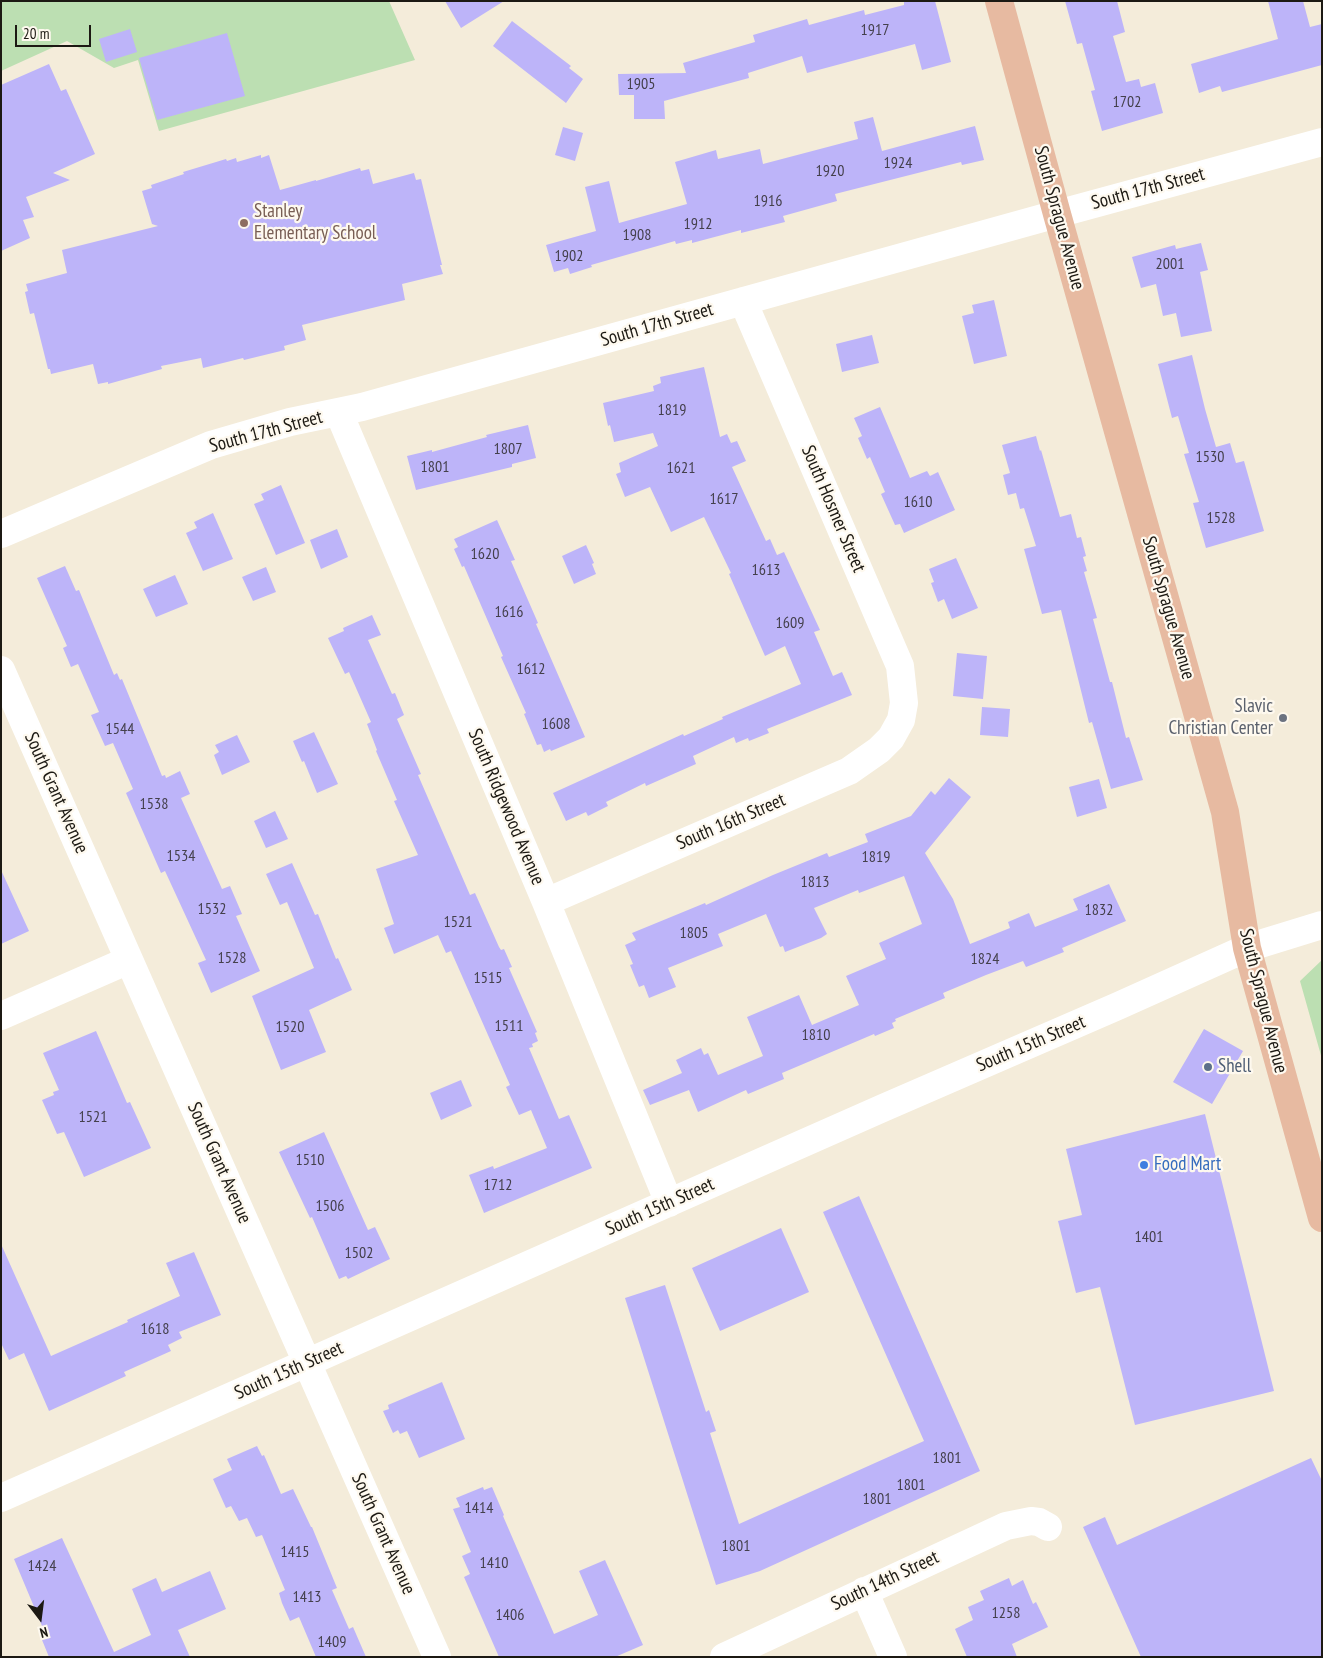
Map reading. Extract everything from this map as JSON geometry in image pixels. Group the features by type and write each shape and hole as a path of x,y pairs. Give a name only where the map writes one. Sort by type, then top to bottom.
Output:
{"main road":[{"name":"South Sprague Avenue","path":"1000,1 1057,214 1225,812 1247,948 1322,1218"}],"street":[{"name":"South 17th Street","path":"1,534 211,445 290,422 339,412 1322,142"},
{"name":"South Hosmer Street","path":"743,301 896,658 903,686 904,703 901,720"},
{"name":"South Ridgewood Avenue","path":"339,412 546,902 669,1203"},
{"name":"South Grant Avenue","path":"1,670 437,1657"},
{"name":"South 16th Street","path":"546,902 849,771 879,750 891,738 901,720"},
{"name":"South 15th Street","path":"1,1498 1247,948 1322,925"},
{"path":"1,1016 129,960"},
{"name":"South 14th Street","path":"724,1657 1006,1526 1031,1521 1039,1522 1048,1527"},
{"path":"864,1591 893,1657"}],"green space":[{"path":"1,1 389,1 415,60 159,131 138,60 114,68 67,41 1,71"},
{"path":"1322,960 1322,1059 1300,981"}],"building":[{"path":"445,1 504,1 461,28"},
{"path":"904,1 935,1 951,62 922,70 915,44 807,73 802,56 748,73 749,78 664,101 665,119 634,119 634,95 619,95 618,74 686,73 683,63 755,42 753,35 807,19 809,25 864,10 865,15 904,5"},
{"path":"1065,1 1117,1 1125,32 1113,36 1126,82 1139,79 1141,87 1155,83 1163,113 1102,131 1091,91 1095,90 1082,43 1077,44"},
{"path":"1268,1 1303,1 1310,27 1322,24 1322,65 1222,92 1220,86 1199,93 1191,64 1278,39"},
{"path":"512,21 571,66 569,68 583,79 566,103 493,46"},
{"path":"130,29 137,52 106,62 99,39"},
{"path":"227,33 245,96 157,120 139,58"},
{"path":"49,64 61,91 66,89 95,154 53,173 70,180 26,197 34,217 23,220 30,238 1,251 1,85"},
{"path":"873,117 882,151 975,126 984,160 962,165 961,162 835,194 837,201 783,216 785,222 741,233 741,230 692,243 692,240 676,244 675,241 591,265 592,267 570,274 568,268 554,272 546,245 596,231 585,187 609,181 619,223 687,204 675,162 716,150 718,159 760,149 763,164 858,139 854,122"},
{"path":"563,127 583,133 575,161 555,155"},
{"path":"261,155 261,158 269,155 280,190 360,168 361,171 369,169 373,184 414,173 416,180 421,179 443,274 402,284 405,300 302,325 306,340 284,346 285,350 203,368 201,358 161,366 162,369 108,384 108,382 98,384 93,364 51,374 50,369 48,369 34,313 30,314 25,292 28,291 26,284 67,273 62,250 158,226 152,224 142,191 152,188 151,185 184,174 183,172 226,159 227,161 236,158 237,162"},
{"path":"1201,243 1208,270 1200,272 1212,331 1181,337 1176,313 1163,316 1156,284 1141,288 1132,257 1175,245 1176,249"},
{"path":"994,300 1007,356 974,364 962,316 974,313 972,305"},
{"path":"872,335 879,363 842,372 836,344"},
{"path":"1192,355 1216,447 1230,443 1236,463 1244,461 1264,531 1206,548 1193,503 1199,502 1184,454 1189,453 1178,416 1172,418 1158,364"},
{"path":"704,367 720,437 727,434 731,443 737,441 746,461 732,467 766,541 770,539 777,555 784,552 820,630 814,632 833,676 842,672 852,695 767,729 769,733 749,741 748,738 736,743 734,737 693,756 696,764 646,786 645,783 606,802 608,806 588,816 586,812 566,821 553,793 683,734 684,736 723,719 722,717 801,684 785,646 765,656 729,574 731,573 704,517 671,532 650,487 625,497 616,474 621,472 619,463 658,446 653,433 614,442 603,403 654,391 653,386 661,383 660,377"},
{"path":"880,407 910,478 927,471 930,476 938,472 955,510 904,533 900,524 895,525 881,494 885,492 870,457 867,459 858,438 862,436 854,418"},
{"path":"528,425 536,458 512,464 512,467 416,490 407,456 432,450 432,452 487,437 486,435"},
{"path":"1036,436 1060,517 1071,514 1077,538 1081,537 1086,556 1083,557 1087,571 1084,572 1097,618 1093,619 1126,738 1129,737 1143,780 1111,789 1092,722 1089,723 1061,610 1042,614 1024,549 1036,546 1024,508 1020,509 1016,493 1008,495 1003,475 1010,473 1002,445"},
{"path":"281,485 305,543 276,555 254,504 264,500 261,494"},
{"path":"213,513 233,559 203,571 186,533 197,528 194,522"},
{"path":"497,520 515,560 511,561 538,623 536,624 585,737 551,751 550,749 544,752 541,744 537,745 524,714 526,713 501,657 503,656 464,566 462,567 454,549 458,547 454,539"},
{"path":"337,529 348,557 321,569 310,540"},
{"path":"586,545 594,563 592,564 596,574 574,584 562,556"},
{"path":"956,558 978,608 952,619 944,599 938,602 931,583 934,582 929,569"},
{"path":"65,566 76,591 79,590 114,675 117,673 120,680 122,679 162,776 165,775 166,778 180,771 190,794 181,798 222,889 230,886 242,914 236,916 260,971 211,993 198,963 206,960 165,871 161,873 126,793 133,789 113,743 105,746 91,715 99,712 78,664 71,667 63,648 67,646 37,578"},
{"path":"266,567 276,592 253,601 242,577"},
{"path":"175,575 188,604 156,617 143,589"},
{"path":"372,615 381,635 368,640 392,694 395,693 404,715 397,719 421,774 418,775 470,895 475,893 499,947 501,950 504,949 512,967 509,968 537,1032 535,1033 538,1041 532,1044 533,1047 529,1048 559,1119 569,1115 592,1168 484,1213 469,1175 493,1166 494,1169 547,1148 531,1110 519,1115 506,1087 510,1085 451,951 446,953 438,935 394,954 384,928 394,924 376,869 418,855 394,801 397,800 376,751 367,724 371,722 349,672 345,674 328,638 344,631 343,628"},
{"path":"957,653 987,656 983,699 953,696"},
{"path":"982,707 1010,709 1008,737 980,735"},
{"path":"314,732 338,784 317,793 304,761 302,762 293,741"},
{"path":"237,735 250,762 222,775 214,755 219,752 215,745"},
{"path":"949,778 971,797 925,853 953,899 970,944 1010,928 1008,922 1029,913 1035,927 1078,910 1073,899 1109,884 1126,921 1062,948 1064,952 1026,967 1023,961 943,993 945,998 895,1019 896,1021 892,1023 894,1028 875,1036 874,1034 782,1073 784,1079 748,1094 746,1090 698,1112 689,1090 650,1105 643,1090 682,1073 676,1060 701,1048 704,1055 708,1053 718,1075 763,1056 747,1017 799,995 812,1025 859,1005 846,976 886,959 879,943 922,924 904,876 859,893 858,890 814,908 827,934 785,952 783,946 780,947 766,914 718,934 723,946 668,968 676,987 649,998 644,985 639,987 630,965 633,964 625,945 636,940 632,933 705,903 706,905 827,853 829,857 868,842 865,834 911,816 931,791 935,795"},
{"path":"1099,779 1107,808 1077,817 1069,787"},
{"path":"275,811 288,839 266,848 254,821"},
{"path":"292,863 315,915 318,914 336,959 338,958 352,990 309,1010 326,1052 281,1070 252,996 314,968 287,902 280,905 266,874"},
{"path":"1,870 29,931 1,944"},
{"name":"Shell","path":"1204,1029 1243,1051 1212,1104 1173,1082"},
{"path":"96,1031 127,1103 130,1102 151,1148 84,1177 64,1132 57,1134 42,1100 54,1095 53,1092 59,1090 43,1053"},
{"path":"461,1080 472,1106 441,1120 430,1093"},
{"path":"1205,1114 1274,1391 1135,1425 1100,1287 1076,1293 1058,1221 1082,1215 1066,1149"},
{"path":"324,1132 368,1230 375,1227 390,1259 348,1279 346,1276 339,1279 312,1217 310,1218 279,1152"},
{"path":"859,1196 980,1471 760,1571 716,1585 625,1298 665,1285 706,1412 709,1410 716,1431 710,1433 739,1524 924,1441 823,1212"},
{"path":"781,1228 809,1292 720,1331 692,1268"},
{"path":"1,1244 51,1356 128,1322 127,1320 180,1296 166,1263 194,1252 221,1315 179,1332 182,1338 168,1345 171,1351 124,1372 126,1376 49,1411 24,1353 9,1360 1,1343"},
{"path":"442,1382 465,1439 419,1458 407,1431 400,1434 398,1430 393,1433 383,1411 389,1409 388,1405"},
{"path":"257,1446 262,1456 264,1455 281,1494 293,1489 312,1527 337,1588 332,1590 349,1629 353,1627 366,1657 316,1657 299,1617 290,1621 282,1603 279,1593 285,1590 262,1535 256,1537 247,1518 239,1521 231,1506 226,1508 213,1479 232,1470 227,1459"},
{"path":"1311,1458 1322,1481 1322,1657 1141,1657 1083,1527 1105,1517 1117,1545"},
{"path":"483,1487 484,1490 492,1487 554,1634 598,1615 579,1571 605,1560 643,1645 615,1657 499,1657 464,1577 470,1574 462,1556 471,1552 453,1509 460,1507 456,1498"},
{"path":"62,1538 114,1652 151,1635 132,1589 156,1578 162,1592 210,1571 226,1609 178,1630 190,1657 49,1657 40,1635 45,1633 14,1559"},
{"path":"1009,1578 1012,1586 1023,1580 1033,1604 1036,1602 1048,1627 1012,1644 1017,1657 967,1657 955,1629 973,1620 968,1607 984,1600 980,1591"}],"place":[{"name":"Stanley Elementary School","path":"244,223"},
{"name":"Slavic Christian Center","path":"1283,718"},
{"name":"Shell","path":"1208,1067"},
{"name":"Food Mart","path":"1144,1165"}]}
